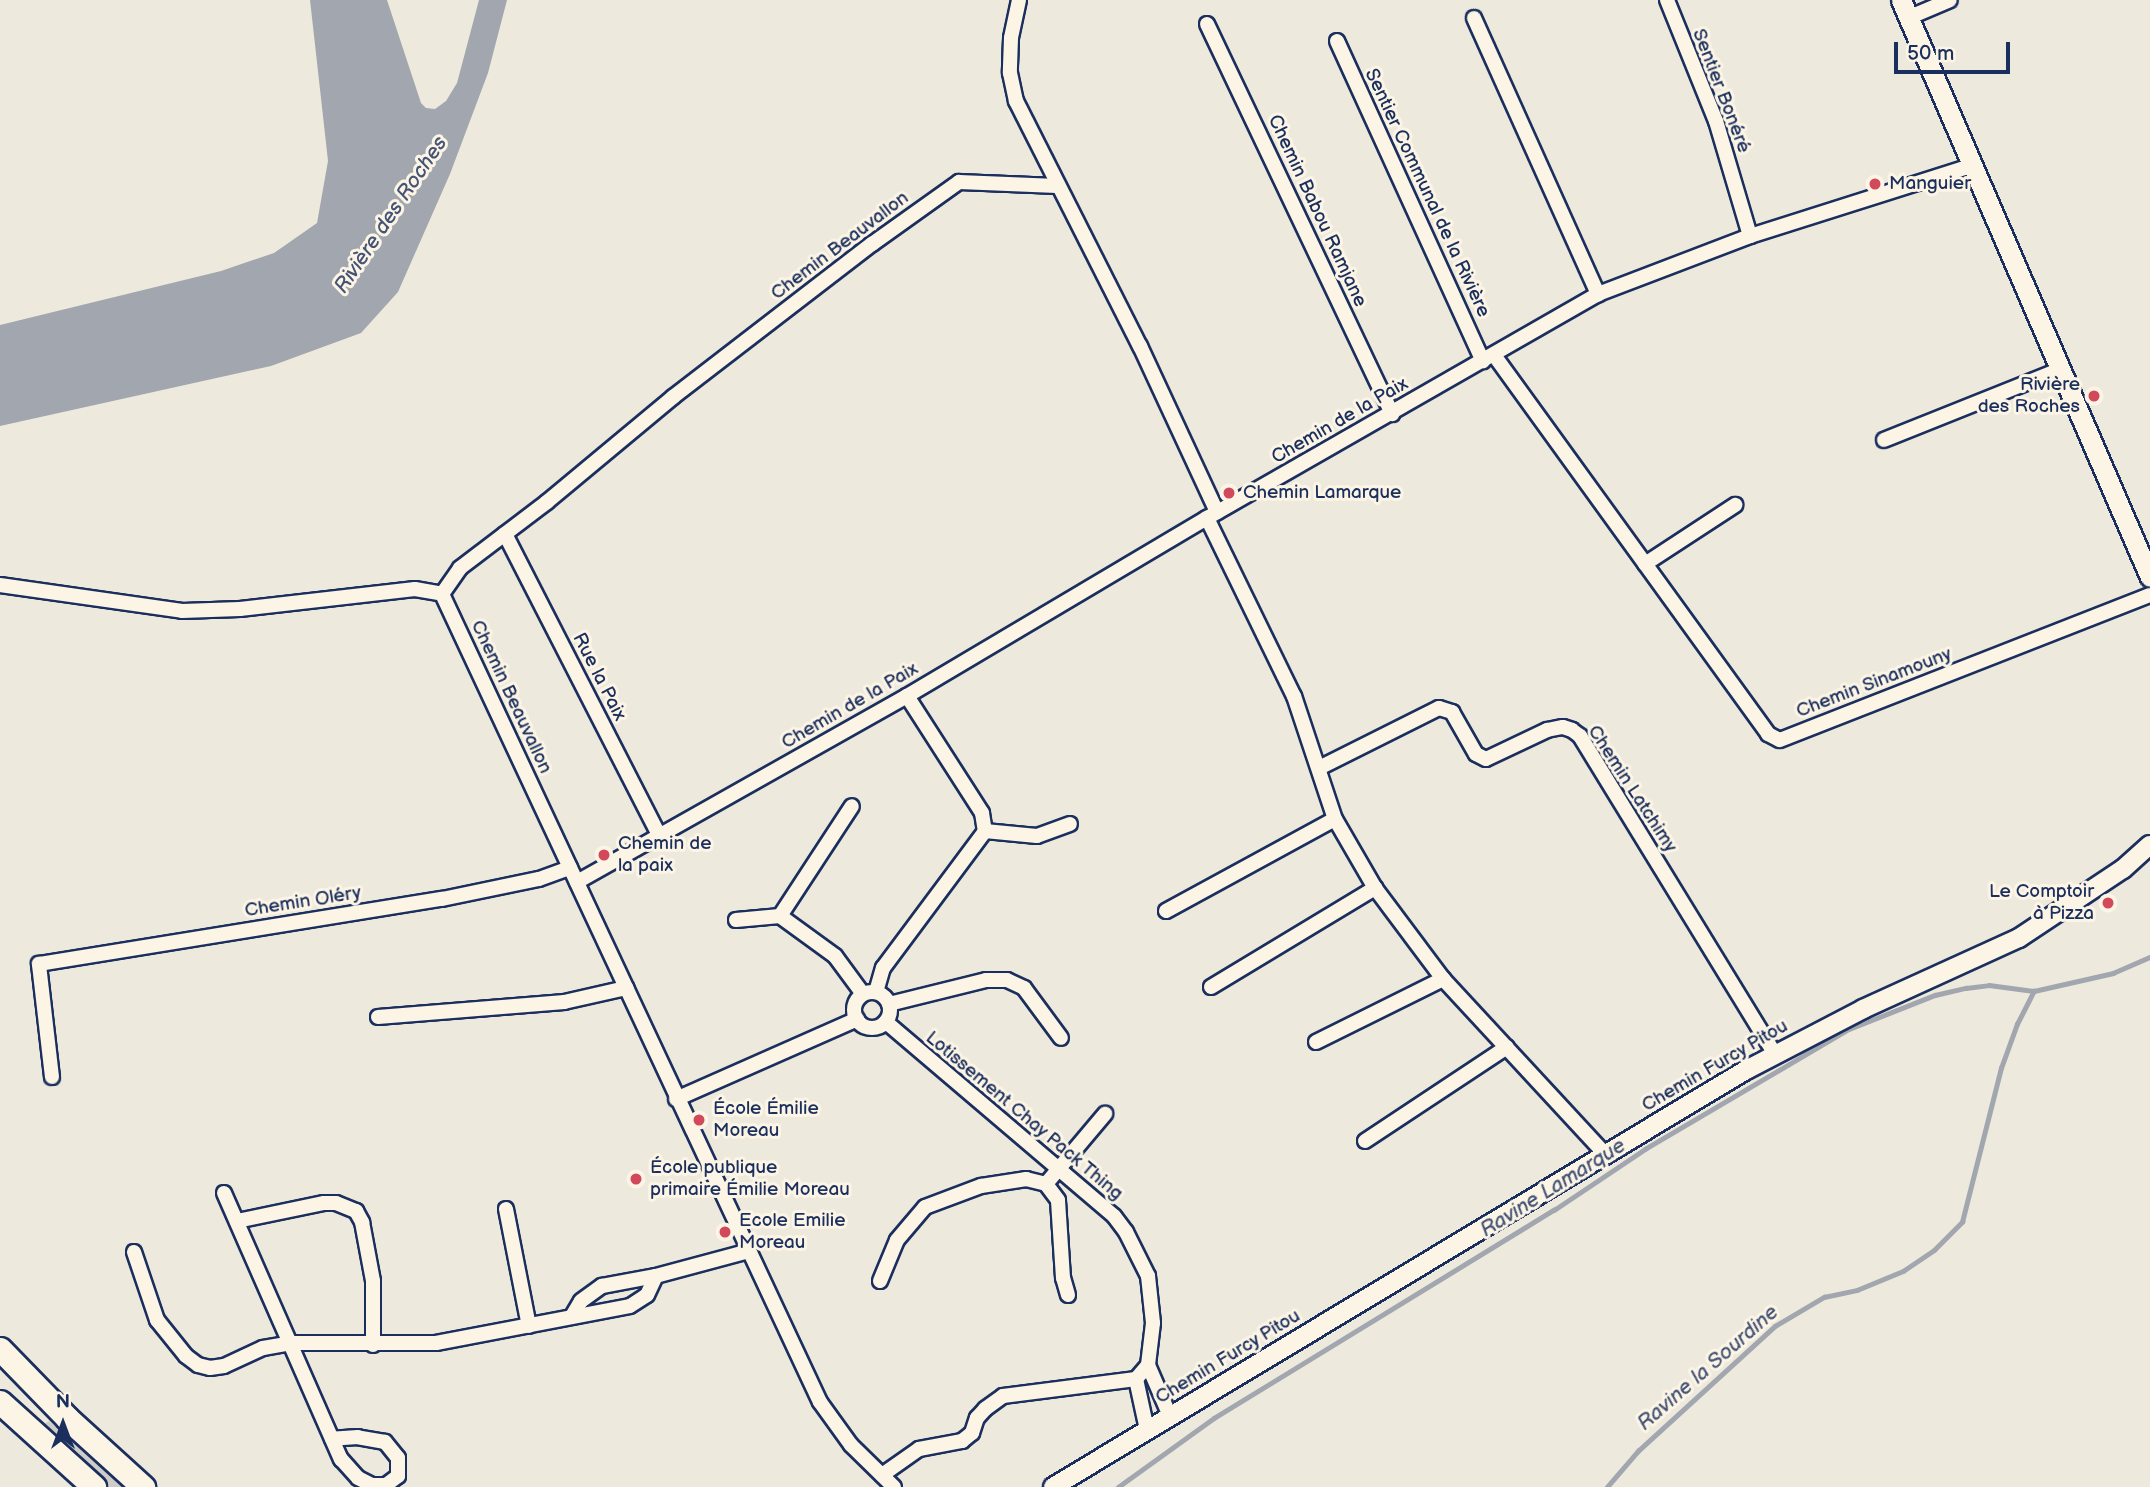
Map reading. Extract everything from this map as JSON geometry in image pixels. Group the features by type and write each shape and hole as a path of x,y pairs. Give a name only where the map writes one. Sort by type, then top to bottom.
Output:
{"highway":[{"path":"0,1349 67,1418 143,1487"},
{"path":"0,1403 78,1487"},
{"path":"0,1403 94,1487"},
{"path":"67,1418 155,1487"}],"main road":[{"path":"1906,9 1971,166 2150,577"}],"street":[{"path":"1018,0 1011,38 1010,73 1016,102 1140,346 1212,515 1294,696 1335,819 1375,888 1443,979 1606,1155"},
{"name":"Sentier Bonéré","path":"1667,0 1716,121 1749,236"},
{"path":"1906,9 1950,0"},
{"path":"1474,18 1598,294"},
{"name":"Chemin Babou Ramjane","path":"1207,24 1392,414"},
{"name":"Sentier Communal de la Rivière","path":"1337,41 1489,358"},
{"name":"Chemin de la Paix","path":"578,882 907,696 1212,515 1598,294 1749,236 1971,166"},
{"name":"Chemin Beauvallon","path":"894,1487 851,1445 820,1402 442,594 460,568 684,388 872,244 959,183 1057,186"},
{"name":"Chemin Sinamouny","path":"1489,358 1645,564 1768,734 1780,740 2150,595"},
{"path":"1884,440 2059,370"},
{"path":"1645,564 1735,505"},
{"name":"Rue la Paix","path":"505,534 660,837"},
{"path":"0,585 182,611 240,610 415,589 433,590 442,594"},
{"path":"889,1004 890,1013 886,1022 876,1027 865,1026 857,1019 856,1001 870,993 883,968 985,831 982,813 907,696"},
{"name":"Chemin Latchimy","path":"1319,768 1439,708 1452,712 1476,754 1486,759 1546,730 1563,727 1572,730 1580,736 1775,1054"},
{"path":"780,916 852,806"},
{"path":"1166,911 1335,819"},
{"path":"985,831 1037,836 1070,824"},
{"name":"Chemin Furcy Pitou","path":"1053,1487 1775,1054 1863,1009 2019,938 2102,884 2150,845"},
{"name":"Chemin Oléry","path":"52,1077 39,964 442,899 539,879 570,868"},
{"path":"1211,986 1375,888"},
{"path":"736,920 780,916 835,956 870,993 889,1004 986,980 1007,980 1024,988 1061,1038"},
{"path":"1316,1042 1443,979"},
{"path":"378,1017 564,1002 626,988"},
{"path":"676,1099 857,1019"},
{"name":"Lotissement Chay Pack Thing","path":"886,1022 1114,1216 1136,1247 1148,1276 1153,1323 1149,1365 1170,1416"},
{"path":"1365,1141 1507,1047"},
{"path":"1046,1184 1105,1114"},
{"path":"880,1281 897,1240 926,1207 981,1186 1026,1180 1046,1184 1058,1200 1063,1278 1068,1295"},
{"path":"224,1193 237,1222 332,1439 341,1459 358,1478 379,1486 393,1482 398,1476 398,1458 385,1442 358,1437 332,1439"},
{"path":"237,1222 324,1203 347,1205 356,1211 362,1222 373,1281 373,1345"},
{"path":"506,1209 529,1326"},
{"path":"572,1317 581,1301 602,1286 656,1276 749,1251"},
{"path":"134,1252 157,1320 198,1365 210,1368 224,1366 262,1349 290,1343 436,1343 529,1326 639,1302 652,1289 656,1276"},
{"path":"882,1475 919,1449 962,1441 972,1433 977,1418 985,1409 1003,1396 1136,1379 1149,1365"},
{"path":"1136,1379 1147,1430"}],"shaded area":[{"path":"49,1421 122,1487 110,1487 41,1426"}],"water":[{"path":"310,0 387,0 421,103 426,108 435,109 446,101 457,83 479,0 507,0 488,73 450,174 398,292 361,333 271,366 0,426 0,325 221,271 274,253 317,223 328,161"}],"waterway":[{"name":"Ravine la Sourdine","path":"1607,1487 1638,1451 1775,1326 1824,1297 1857,1290 1903,1271 1934,1250 1962,1222 2001,1068 2017,1024 2034,991 2113,973 2150,957"},
{"name":"Ravine Lamarque","path":"1118,1487 1214,1418 1554,1210 1645,1149 1849,1029 1935,995 1966,988 1989,985 2034,991"}],"place":[{"name":"Manguier","path":"1875,184"},
{"name":"Rivière des Roches","path":"2094,396"},
{"name":"Chemin Lamarque","path":"1229,493"},
{"name":"Chemin de la paix","path":"604,855"},
{"name":"Le Comptoir à Pizza","path":"2108,903"},
{"name":"École Émilie Moreau","path":"699,1120"},
{"name":"École publique primaire Émilie Moreau","path":"636,1179"},
{"name":"Ecole Emilie Moreau","path":"725,1232"}]}
